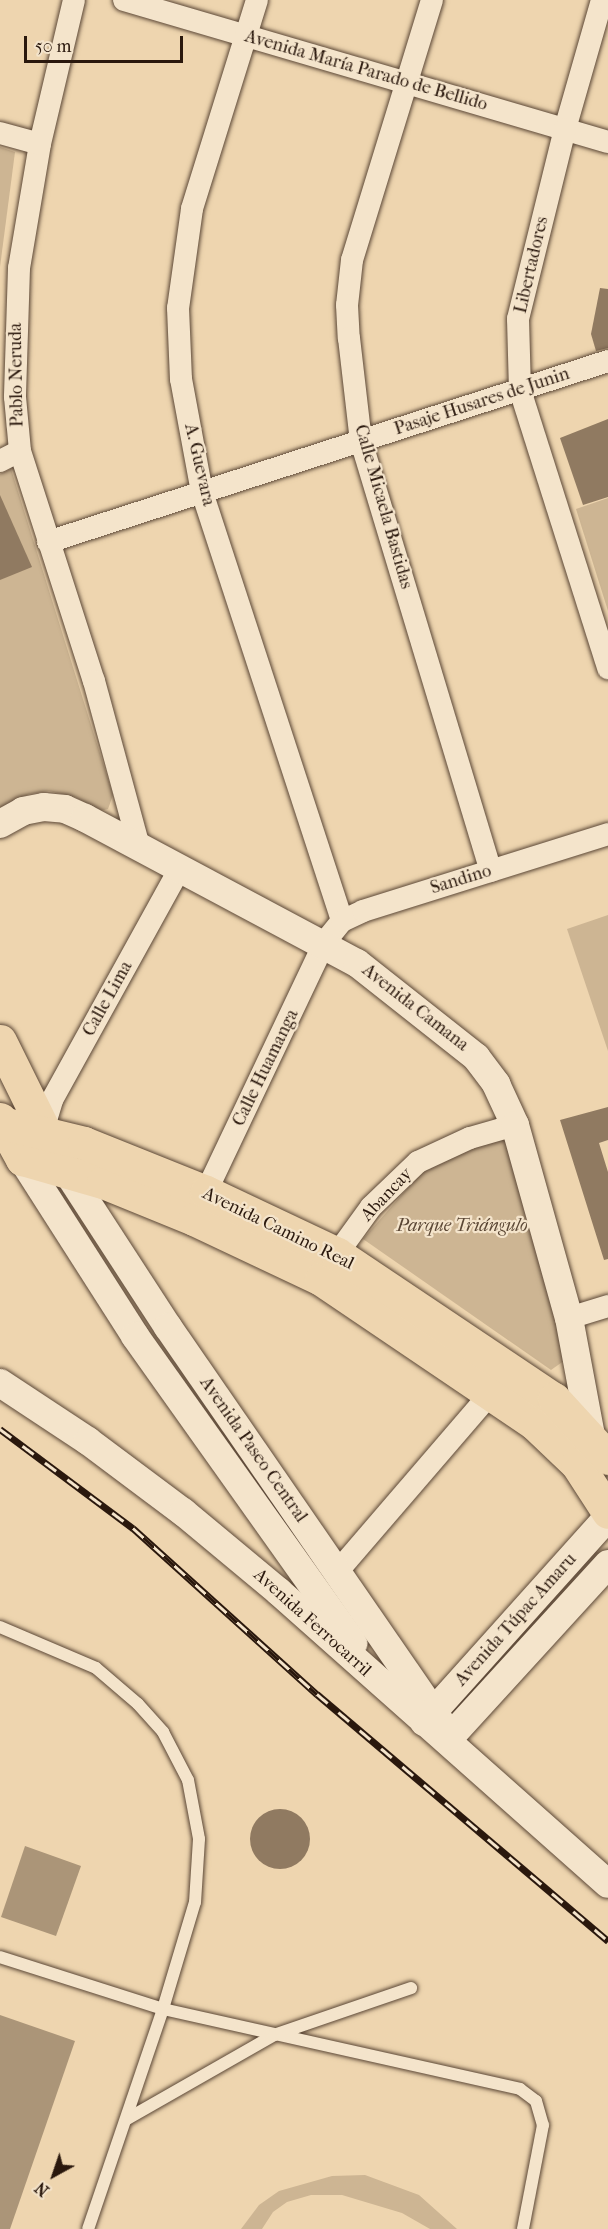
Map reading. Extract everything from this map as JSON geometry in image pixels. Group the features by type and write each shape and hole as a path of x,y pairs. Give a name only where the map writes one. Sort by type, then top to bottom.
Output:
{"main road":[{"name":"Avenida Paseo Central","path":"0,1041 43,1130 66,1170"},
{"name":"Avenida Paseo Central","path":"1,1121 22,1159"},
{"name":"Avenida Camino Real","path":"1,1121 43,1130 206,1192 337,1254 554,1399 600,1447"},
{"name":"Avenida Camino Real","path":"22,1159 66,1170 194,1219 321,1279 535,1424 576,1464 608,1512"}],"street":[{"name":"Pablo Neruda","path":"74,0 10,272 15,397 10,456 48,542 94,681 140,847"},
{"name":"Avenida María Parado de Bellido","path":"124,0 608,142"},
{"name":"A. Guevara","path":"257,0 192,209 178,308 180,379 202,492 333,932"},
{"name":"Calle Micaela Bastidas","path":"432,0 352,260 347,305 361,441 491,871"},
{"name":"Libertadores","path":"602,0 565,129 518,319 520,390 608,668"},
{"path":"0,133 40,144"},
{"name":"Pasaje Husares de Junin","path":"48,542 608,361"},
{"name":"Avenida Camana","path":"0,824 23,811 65,809 140,847 179,870 333,932 476,1057 496,1084 516,1125 569,1318 600,1447"},
{"name":"Sandino","path":"333,932 491,871 608,834"},
{"name":"Calle Lima","path":"43,1130 52,1100 179,870"},
{"name":"Calle Huamanga","path":"206,1192 333,932"},
{"name":"Abancay","path":"337,1254 371,1207 418,1162 470,1138 516,1125"},
{"name":"Avenida Paseo Central","path":"22,1159 135,1336 388,1690"},
{"name":"Avenida Paseo Central","path":"66,1170 168,1327 337,1572 429,1716 451,1736 472,1766"},
{"path":"569,1318 608,1306"},
{"name":"Avenida Ferrocarril","path":"0,1383 88,1441 183,1512 388,1690 429,1716 472,1766 608,1884"},
{"path":"337,1572 490,1394"},
{"path":"576,1464 600,1447"},
{"name":"Avenida Túpac Amaru","path":"429,1716 608,1517"},
{"name":"Avenida Túpac Amaru","path":"451,1736 608,1564"}],"lane":[{"path":"0,1628 96,1668 138,1704 163,1732 188,1780 199,1839 195,1902 163,2009 88,2229"},
{"path":"0,1957 163,2009 520,2088 536,2101 543,2125 523,2229"},
{"path":"127,2119 274,2035 411,1988"}],"green space":[{"path":"0,147 15,152 0,267"},
{"path":"11,469 113,795 108,809 100,811 75,797 49,791 29,794 0,808 0,474"},
{"path":"608,498 608,611 576,509"},
{"path":"608,915 608,1051 567,929"},
{"name":"Parque Triángulo","path":"505,1133 568,1358 551,1370 363,1239 421,1173"},
{"path":"595,1551 604,1556 453,1713 450,1710"},
{"path":"365,2175 419,2195 457,2229 430,2229 402,2213 342,2195 311,2195 287,2202 273,2212 262,2229 241,2229 259,2205 279,2191 332,2176"}],"shaded area":[{"path":"25,1846 81,1866 56,1936 1,1917"},
{"path":"0,2015 75,2041 10,2229 0,2229"}],"building":[{"path":"600,288 608,289 608,348 596,351 591,334"},
{"path":"608,419 608,497 583,505 560,438"},
{"path":"0,495 32,567 0,580"},
{"path":"608,1107 608,1140 599,1143 608,1172 608,1259 604,1260 560,1120"},
{"path":"280,1809 292,1811 305,1822 310,1839 308,1851 297,1864 280,1869 268,1867 255,1856 250,1839 252,1827 263,1814"}],"railway":[{"path":"0,1429 133,1528 317,1694 608,1941"}]}
